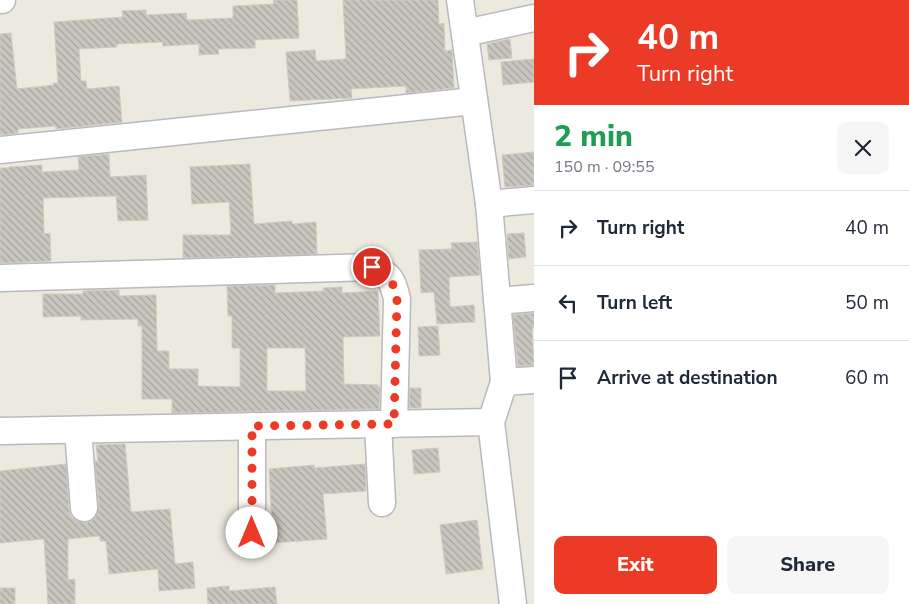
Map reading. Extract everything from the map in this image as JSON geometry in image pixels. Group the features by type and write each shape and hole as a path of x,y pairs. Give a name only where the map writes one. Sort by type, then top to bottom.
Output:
{"street":[{"path":"460,0 489,204 504,382 491,422 513,604"},
{"path":"465,32 534,18"},
{"path":"0,150 474,101"},
{"path":"489,204 534,200"},
{"path":"0,278 372,267 383,272 394,283 397,299 386,424 382,503"},
{"path":"497,301 534,298"},
{"path":"504,382 534,380"},
{"path":"0,431 491,422"},
{"path":"252,426 252,533"},
{"path":"78,430 84,508"}],"building":[{"path":"273,0 297,0 299,38 255,40 255,48 218,49 219,54 199,55 199,44 163,46 163,42 117,44 117,47 79,49 81,81 86,81 87,89 119,86 122,122 56,129 55,126 18,129 18,133 0,135 0,34 11,33 17,89 54,85 53,83 58,83 54,22 123,17 122,11 146,10 146,15 186,13 187,20 233,18 233,6 274,4"},
{"path":"343,0 438,0 439,24 444,23 445,51 452,50 454,88 406,93 406,86 351,89 352,98 290,101 286,52 315,50 316,61 346,59"},
{"path":"510,39 512,58 489,60 487,44"},
{"path":"534,59 534,82 503,85 501,62"},
{"path":"534,152 534,185 505,187 502,155"},
{"path":"109,154 110,177 146,175 148,220 118,221 116,196 43,198 44,234 50,233 51,261 0,263 0,168 42,165 42,172 79,170 78,157"},
{"path":"250,164 254,224 292,221 292,224 316,222 317,254 183,258 183,235 231,235 229,202 192,204 190,167"},
{"path":"524,233 526,257 509,259 507,234"},
{"path":"477,242 480,275 449,277 450,307 474,305 475,322 437,324 434,292 421,293 419,250 452,249 451,243"},
{"path":"275,285 275,293 324,291 323,288 342,287 342,293 378,291 380,336 343,337 344,384 378,385 380,387 379,409 172,413 172,399 142,399 142,326 138,326 138,319 81,320 81,316 43,317 43,294 83,294 83,291 119,290 119,296 156,295 157,351 169,351 169,369 198,369 198,386 240,387 240,348 232,348 232,316 228,316 227,286","holes":["267,348 305,348 306,391 267,391"]},
{"path":"534,313 534,328 532,328 534,365 518,366 513,315"},
{"path":"438,326 440,355 419,356 418,327"},
{"path":"410,388 421,388 421,408 409,408"},
{"path":"125,444 131,512 170,509 175,564 193,562 195,588 159,591 158,569 109,574 106,541 100,541 100,536 68,539 68,580 75,579 75,604 48,604 44,539 0,543 0,471 66,464 71,516 77,521 86,523 93,520 97,515 99,507 95,461 98,461 96,445"},
{"path":"438,448 440,472 414,474 412,450"},
{"path":"365,464 366,491 323,494 327,539 273,543 269,469 314,465 315,468"},
{"path":"477,520 483,569 446,574 440,525"},
{"path":"229,586 229,591 275,587 277,604 208,604 207,588"},
{"path":"0,588 15,588 15,604 0,604"}],"route":[{"path":"252,533 252,426 394,424 397,299 394,283 383,272 372,267"}]}
